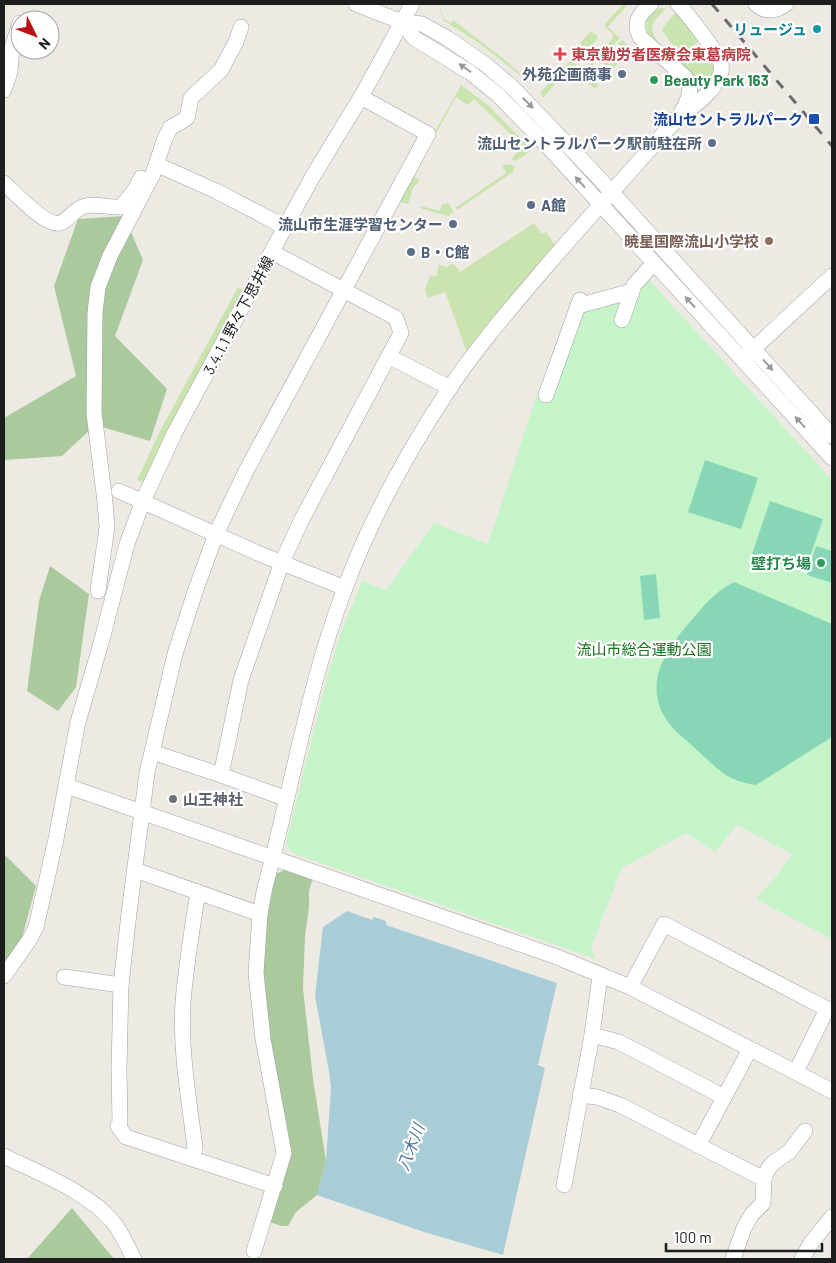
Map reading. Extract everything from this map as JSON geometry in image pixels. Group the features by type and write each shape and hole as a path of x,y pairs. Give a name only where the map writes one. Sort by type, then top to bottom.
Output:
{"street":[{"path":"356,4 402,22 422,24 447,38 485,64 512,86 611,192 832,436"},
{"name":"3.4.1.1 野々下思井線","path":"4,976 30,939 36,927 67,786 78,722 127,544 143,501 175,432 285,227 313,176 361,97 412,4"},
{"path":"254,1251 284,1153 263,1039 256,973 260,914 264,887 314,684 345,588 368,534 396,478 450,388 520,297 681,114 690,95 690,86 685,77 640,37 637,30 636,22 651,4"},
{"path":"678,4 719,58 721,64 721,74 718,81 693,108 681,114"},
{"path":"756,4 766,11 770,11 786,4"},
{"path":"402,22 414,38 471,73 498,95 542,140 832,458"},
{"path":"98,591 107,527 94,414 96,300 98,287 103,270 155,170 170,128 187,118 191,98 221,70 236,42 241,27"},
{"path":"4,90 10,72 11,60"},
{"path":"690,86 718,81"},
{"path":"275,1186 126,1137 118,1126 120,1123 119,1069 122,985 134,870 152,752 175,654 195,592 216,534 277,410 428,134 361,97"},
{"path":"4,183 39,215 55,224 62,223 81,207 96,205 120,206 134,191 145,173 155,170 216,191 285,227"},
{"path":"220,775 241,680 282,562 302,519 390,357 401,333 396,318 272,252"},
{"path":"622,320 634,285 654,263"},
{"path":"742,359 832,276"},
{"path":"546,395 579,303 632,291"},
{"path":"390,357 450,388"},
{"path":"120,491 345,588"},
{"path":"152,752 287,799"},
{"path":"67,786 557,957 630,987 832,1091"},
{"path":"134,870 260,914"},
{"path":"192,1158 195,1147 184,1046 183,1004 198,892"},
{"path":"630,987 664,924 827,1009 796,1072"},
{"path":"564,1185 592,1035 600,976"},
{"path":"64,977 122,985"},
{"path":"592,1035 619,1042 724,1097"},
{"path":"698,1146 750,1049"},
{"path":"580,1095 597,1097 620,1105 764,1179"},
{"path":"733,1259 744,1228 752,1214 763,1203 764,1179 773,1163 789,1152 805,1131"},
{"path":"4,1156 91,1201 112,1220 134,1259"},
{"path":"802,1259 832,1217"}],"green space":[{"path":"439,4 444,19 451,23 453,20 523,76 479,43 443,20"},
{"path":"623,4 628,4 608,27 620,38 591,67 587,68 585,66 589,65 613,38 613,34 605,27 605,24"},
{"path":"660,8 665,8 652,27 660,44 671,54 683,59 690,57 703,44 715,67 714,75 706,80 697,81 650,38 646,25 647,21"},
{"path":"679,13 698,38 697,42 687,52 681,52 676,48 666,37 662,29 674,14"},
{"path":"592,32 597,35 597,40 586,50 581,47 581,42"},
{"path":"622,40 631,48 611,71 601,62 612,50 617,54 622,48 618,44"},
{"path":"571,60 598,85 595,89 570,67 543,98 540,93"},
{"path":"461,85 489,106 532,150 516,161 511,160 522,145 474,99 468,105 456,97 413,176 420,180 413,188 408,204 396,201"},
{"path":"506,164 515,166 513,172 457,210 455,208 506,173 502,166"},
{"path":"448,203 454,212 448,216 420,208 421,206 440,211 442,204"},
{"path":"124,216 143,260 115,336 167,389 150,441 95,425 62,456 4,460 4,418 76,376 54,286 78,219"},
{"path":"534,223 542,234 546,232 555,245 536,266 471,351 466,350 445,292 428,298 425,290 430,275 436,276 439,265 447,267 453,263 460,272"},
{"name":"流山市総合運動公園","path":"648,279 832,480 832,939 756,899 775,878 792,854 737,825 715,852 686,833 622,868 591,947 596,959 292,853 286,843 326,682 338,641 362,581 386,590 434,523 488,544 536,397 553,399 582,311"},
{"path":"238,287 242,289 239,300 144,483 137,480 160,431"},
{"path":"705,460 758,478 741,529 688,512"},
{"path":"770,501 823,519 805,572 752,554"},
{"name":"壁打ち場","path":"816,546 832,551 832,583 807,575"},
{"path":"50,566 89,594 76,687 58,711 27,691 39,601"},
{"path":"656,574 660,618 644,620 640,576"},
{"path":"734,582 832,624 832,737 756,785 738,781 724,774 679,734 668,722 660,708 657,695 660,669 672,645 710,600"},
{"path":"4,854 36,886 20,945 4,964"},
{"path":"287,869 313,878 309,891 303,988 313,1079 326,1161 317,1195 296,1212 288,1226 282,1226 269,1222 289,1150 262,989 265,925 273,875"},
{"path":"72,1208 114,1259 27,1259"}],"water":[{"name":"八木川","path":"347,911 372,920 374,917 386,921 386,925 557,983 538,1065 545,1068 503,1255 424,1232 317,1195 326,1161 331,1088 315,996 323,927"}],"railway":[{"path":"712,4 832,146"}],"place":[{"name":"リュージュ","path":"817,29"},
{"name":"東京勤労者医療会東葛病院","path":"560,54"},
{"name":"外苑企画商事","path":"622,74"},
{"name":"Beauty Park 163","path":"654,80"},
{"name":"流山セントラルパーク","path":"814,119"},
{"name":"流山セントラルパーク駅前駐在所","path":"712,143"},
{"name":"A館","path":"531,205"},
{"name":"流山市生涯学習センター","path":"453,224"},
{"name":"暁星国際流山小学校","path":"769,241"},
{"name":"B・C館","path":"411,252"},
{"name":"壁打ち場","path":"821,563"},
{"name":"山王神社","path":"173,799"}]}
